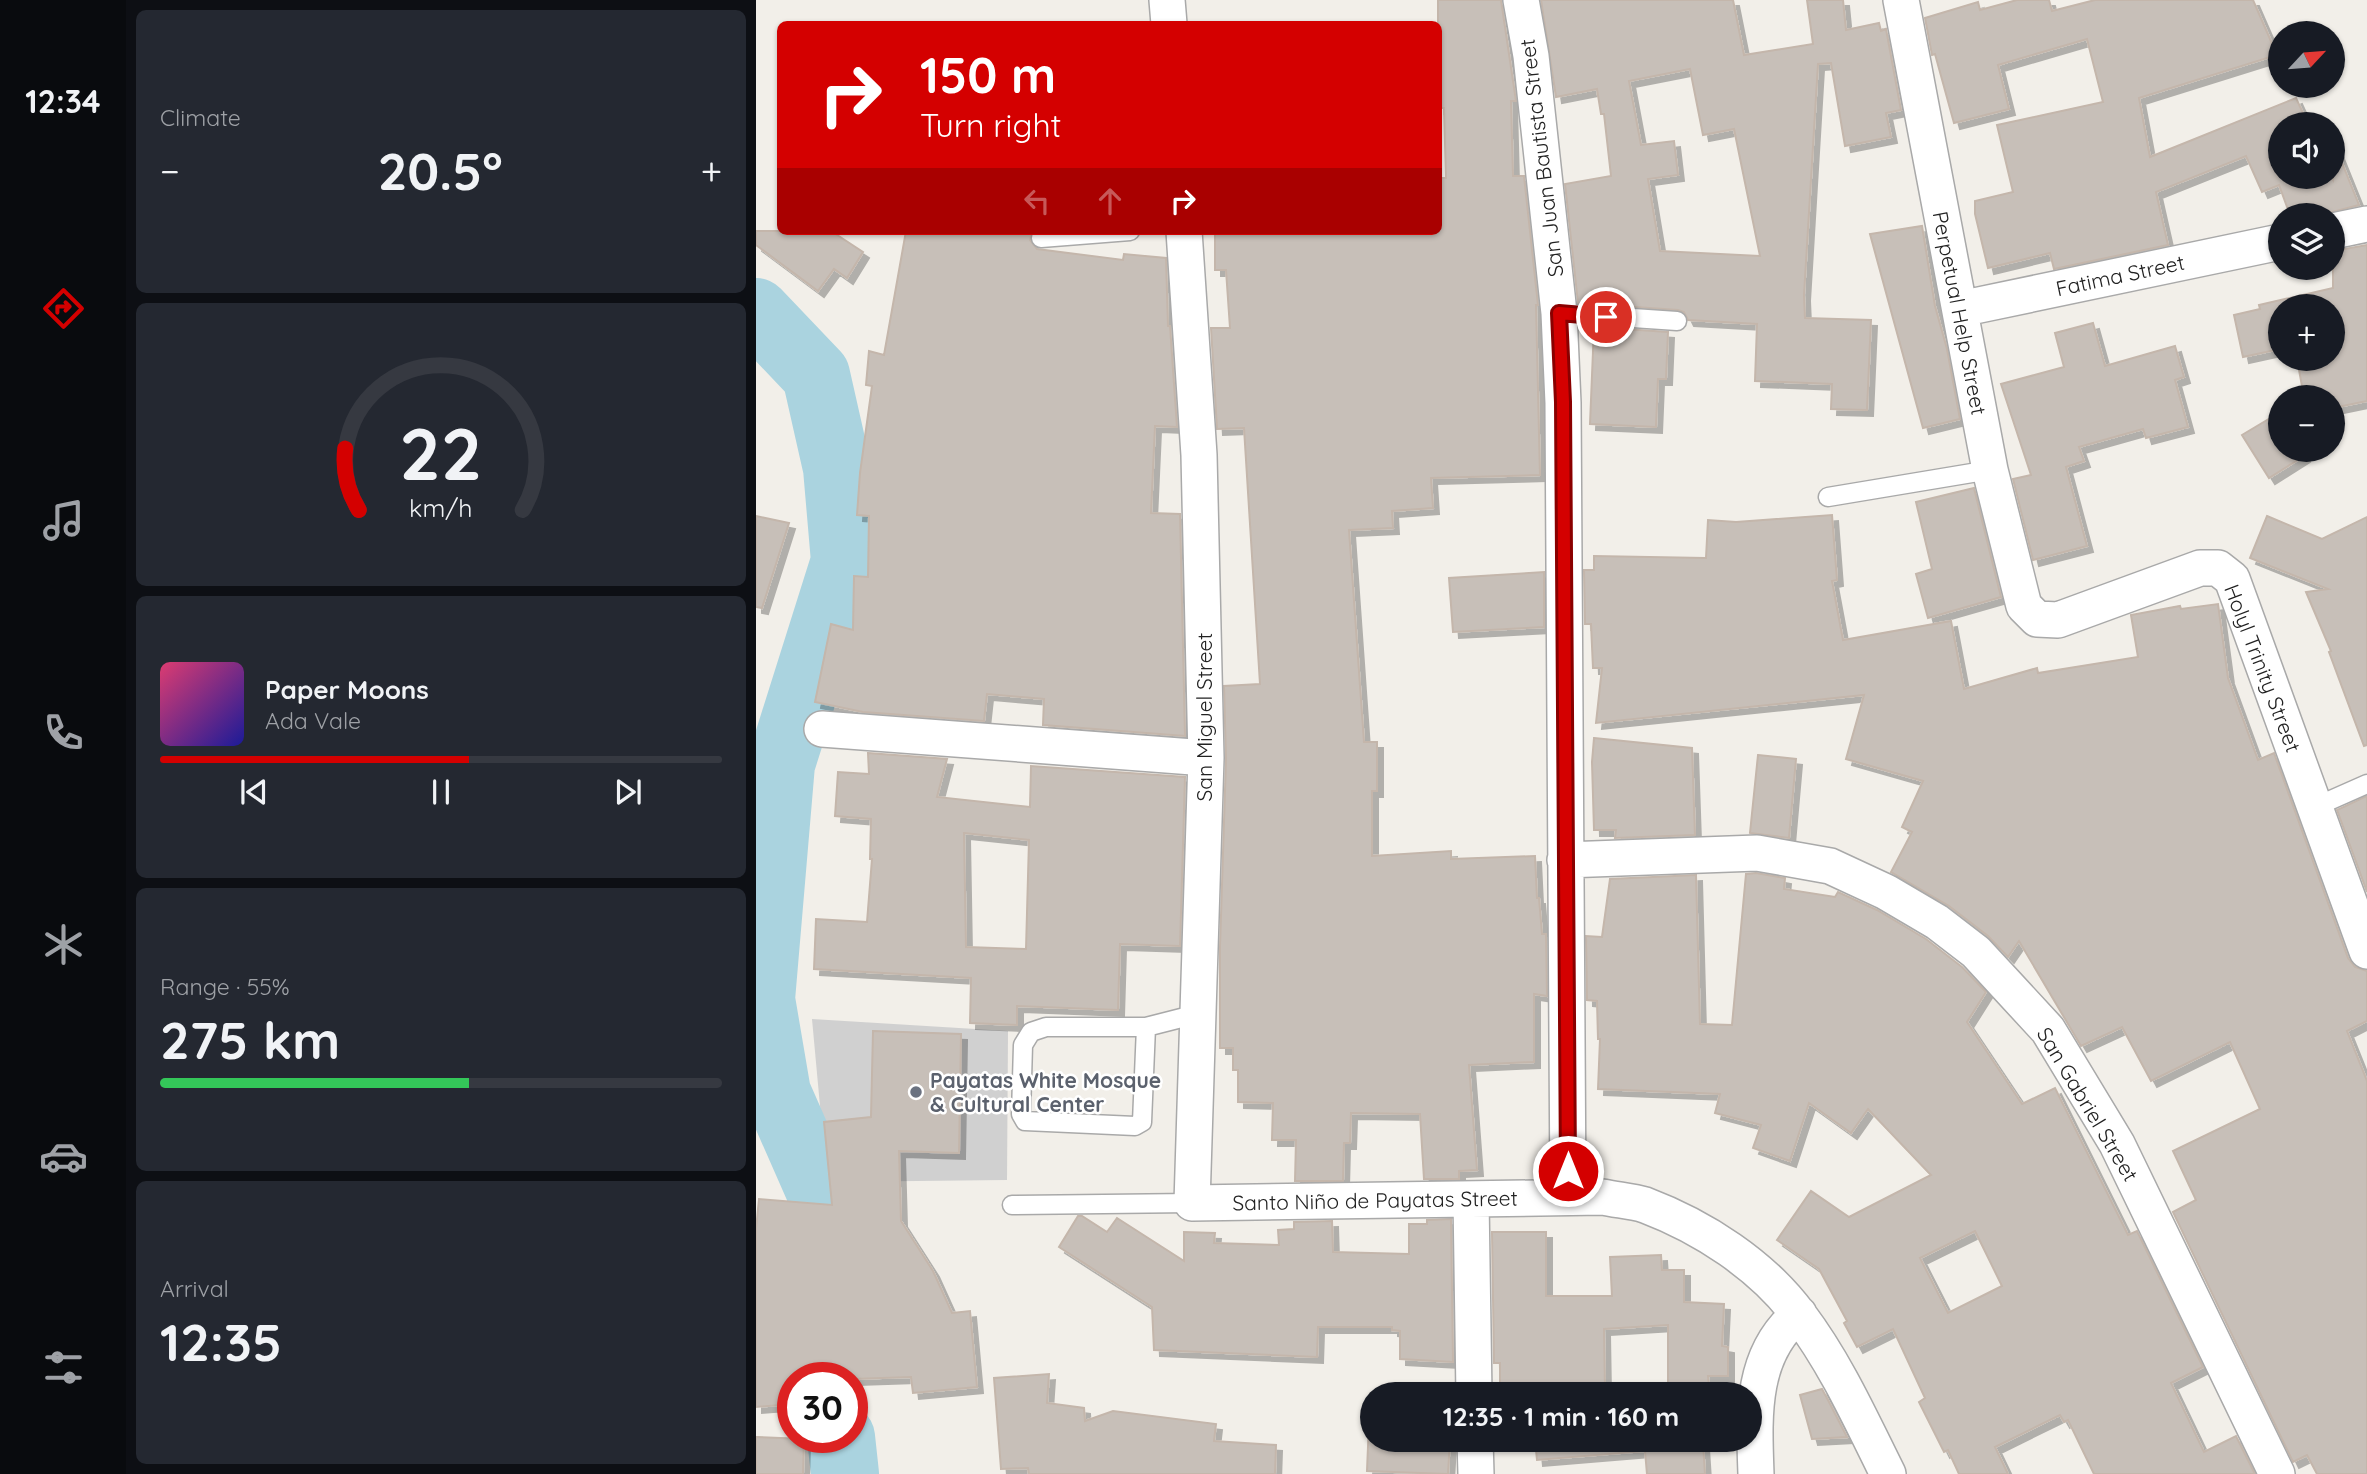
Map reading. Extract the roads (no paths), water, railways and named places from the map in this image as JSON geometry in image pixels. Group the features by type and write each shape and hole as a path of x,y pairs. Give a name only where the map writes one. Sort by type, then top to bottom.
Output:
{"street":[{"path":"1167,0 1169,21"},
{"name":"San Juan Bautista Street","path":"1521,0 1531,56 1559,313 1563,402 1568,1197"},
{"name":"Perpetual Help Street","path":"1901,0 1990,470 2024,606 2037,619"},
{"path":"2345,229 2367,224"},
{"name":"San Miguel Street","path":"1184,235 1199,455 1206,758 1192,1203"},
{"name":"Fatima Street","path":"1960,309 2268,245"},
{"name":"Holyl Trinity Street","path":"2037,619 2058,620 2200,568 2218,568 2232,579 2315,807 2364,930"},
{"path":"822,729 1206,758"},
{"name":"San Gabriel Street","path":"1565,860 1757,853 1830,866 1886,892 1937,922 1976,952 2048,1030 2117,1144 2277,1474"},
{"name":"Santo Niño de Payatas Street","path":"1192,1203 1603,1197 1642,1204 1688,1225 1732,1251 1760,1274 1799,1314 1842,1381 1888,1474"},
{"path":"1471,1199 1475,1382"},
{"path":"1756,1474 1754,1415 1761,1374 1772,1343 1783,1327 1799,1314"},
{"path":"1475,1452 1476,1474"}],"lane":[{"path":"1041,237 1071,235"},
{"path":"1559,313 1677,321"},
{"path":"1828,497 1990,470"},
{"path":"2315,807 2367,784"},
{"path":"1146,1027 1142,1122 1135,1126 1025,1121 1021,1114 1023,1045 1031,1032 1046,1027 1146,1027 1197,1014"},
{"path":"1012,1205 1192,1203"}],"waterway":[{"path":"756,312 816,375 837,468 845,561 781,764 761,999 777,1093 821,1193 821,1268 824,1297"},
{"path":"843,1453 845,1474"}],"place":[{"name":"Payatas White Mosque & Cultural Center","path":"916,1092"}]}
